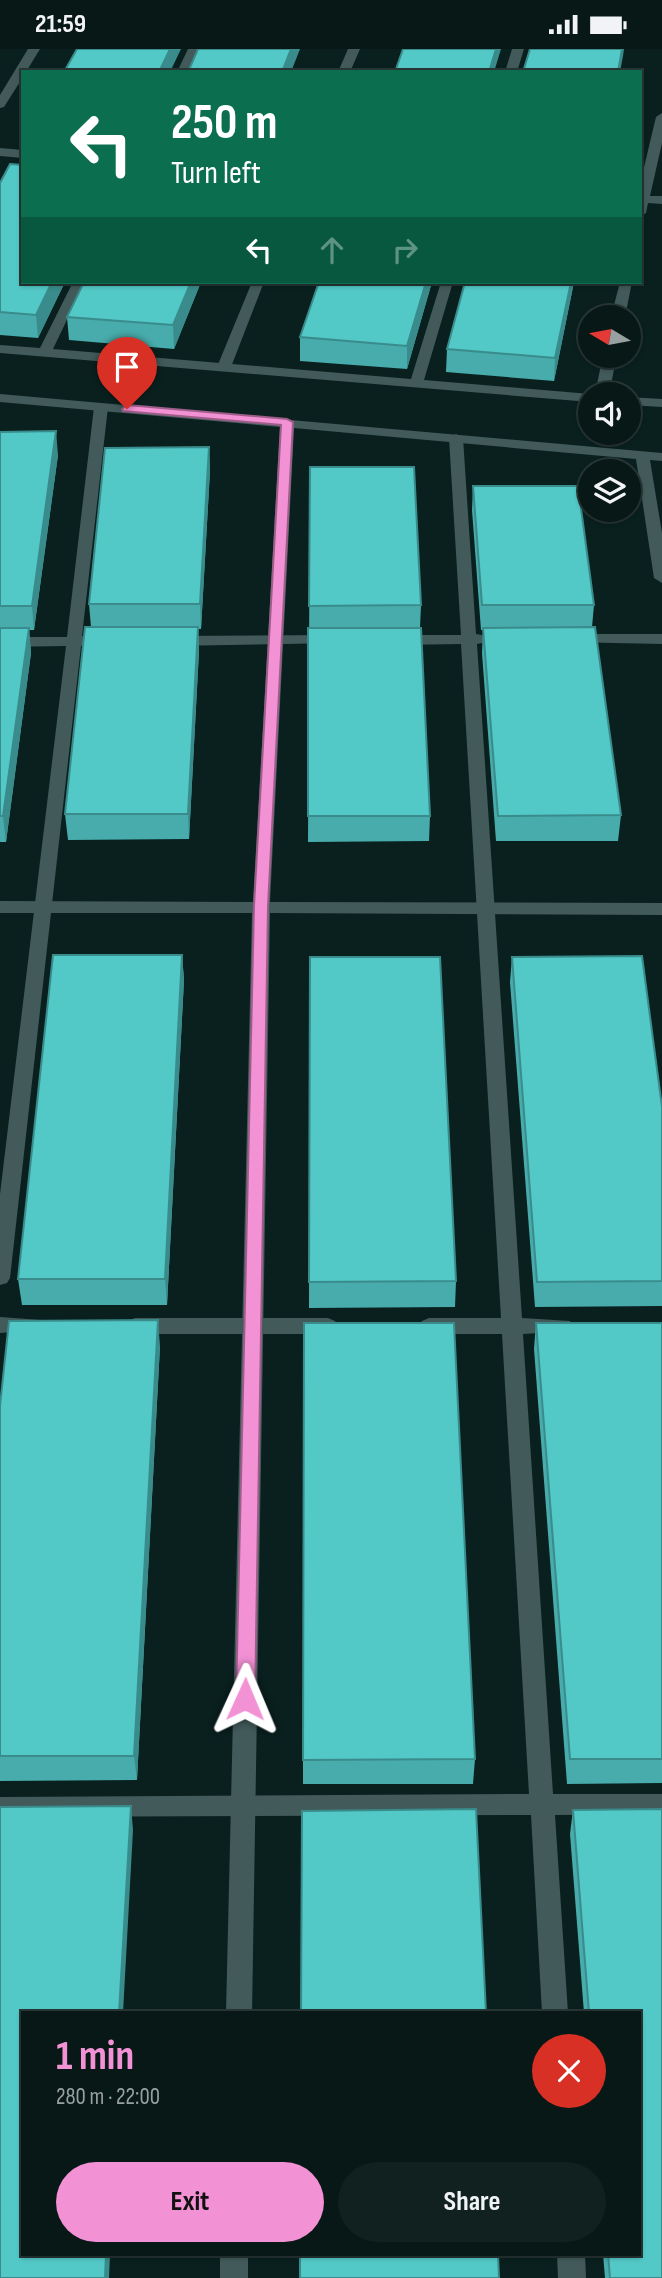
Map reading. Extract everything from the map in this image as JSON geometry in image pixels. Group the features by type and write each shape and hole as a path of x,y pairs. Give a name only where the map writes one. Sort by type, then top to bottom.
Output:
{"street":[{"path":"1,102 34,49"},
{"path":"184,70 194,49"},
{"path":"345,70 354,49"},
{"path":"512,70 517,49"},
{"path":"662,117 642,199 662,200"},
{"path":"0,152 21,154"},
{"path":"45,352 78,284"},
{"path":"223,367 257,284"},
{"path":"416,385 446,284"},
{"path":"621,305 626,284"},
{"path":"0,349 578,397"},
{"path":"0,398 662,457"},
{"path":"641,402 662,403"},
{"path":"0,1278 101,407"},
{"path":"239,2011 261,906 287,422"},
{"path":"456,438 555,2011"},
{"path":"642,455 662,578"},
{"path":"386,640 496,639"},
{"path":"552,639 662,639"},
{"path":"155,641 345,640"},
{"path":"0,642 101,641"},
{"path":"0,907 662,909"},
{"path":"0,1325 53,1325"},
{"path":"120,1325 348,1326"},
{"path":"403,1326 580,1326"},
{"path":"0,1807 662,1804"},
{"path":"234,2256 234,2278"},
{"path":"570,2256 572,2278"}],"building":[{"path":"77,49 170,49 160,70 65,70"},
{"path":"198,49 291,49 283,70 189,70"},
{"path":"403,49 496,49 490,70 396,70"},
{"path":"530,49 622,49 618,70 524,70"},
{"path":"10,164 21,165 21,284 51,284 36,315 0,312 0,183"},
{"path":"83,284 190,284 173,325 67,317"},
{"path":"318,284 425,284 407,346 300,337"},
{"path":"464,284 571,284 555,358 447,349"},
{"path":"56,431 32,606 0,606 0,432"},
{"path":"209,447 200,604 89,604 105,448"},
{"path":"310,467 414,467 421,605 309,606"},
{"path":"473,486 578,486 578,522 583,522 594,605 482,605"},
{"path":"85,627 198,627 188,814 65,814"},
{"path":"595,627 621,815 498,816 483,628"},
{"path":"0,628 29,628 3,816 0,816"},
{"path":"308,628 421,628 430,816 308,816"},
{"path":"53,955 182,955 165,1279 18,1279"},
{"path":"642,956 662,1107 662,1281 537,1282 512,957"},
{"path":"310,957 440,957 456,1281 309,1282"},
{"path":"158,1320 134,1756 0,1756 0,1406 9,1321"},
{"path":"304,1323 454,1323 475,1759 303,1760"},
{"path":"536,1323 662,1323 662,1759 570,1759"},
{"path":"131,1806 119,2011 21,2011 21,2256 106,2256 105,2278 0,2278 0,1807"},
{"path":"476,1809 486,2011 301,2011 302,1811"},
{"path":"662,1809 662,2278 610,2278 608,2256 641,2256 641,2011 589,2011 573,1810"},
{"path":"300,2256 498,2256 499,2278 300,2278"}],"route":[{"path":"127,409 287,422 261,906 245,1699"}]}
